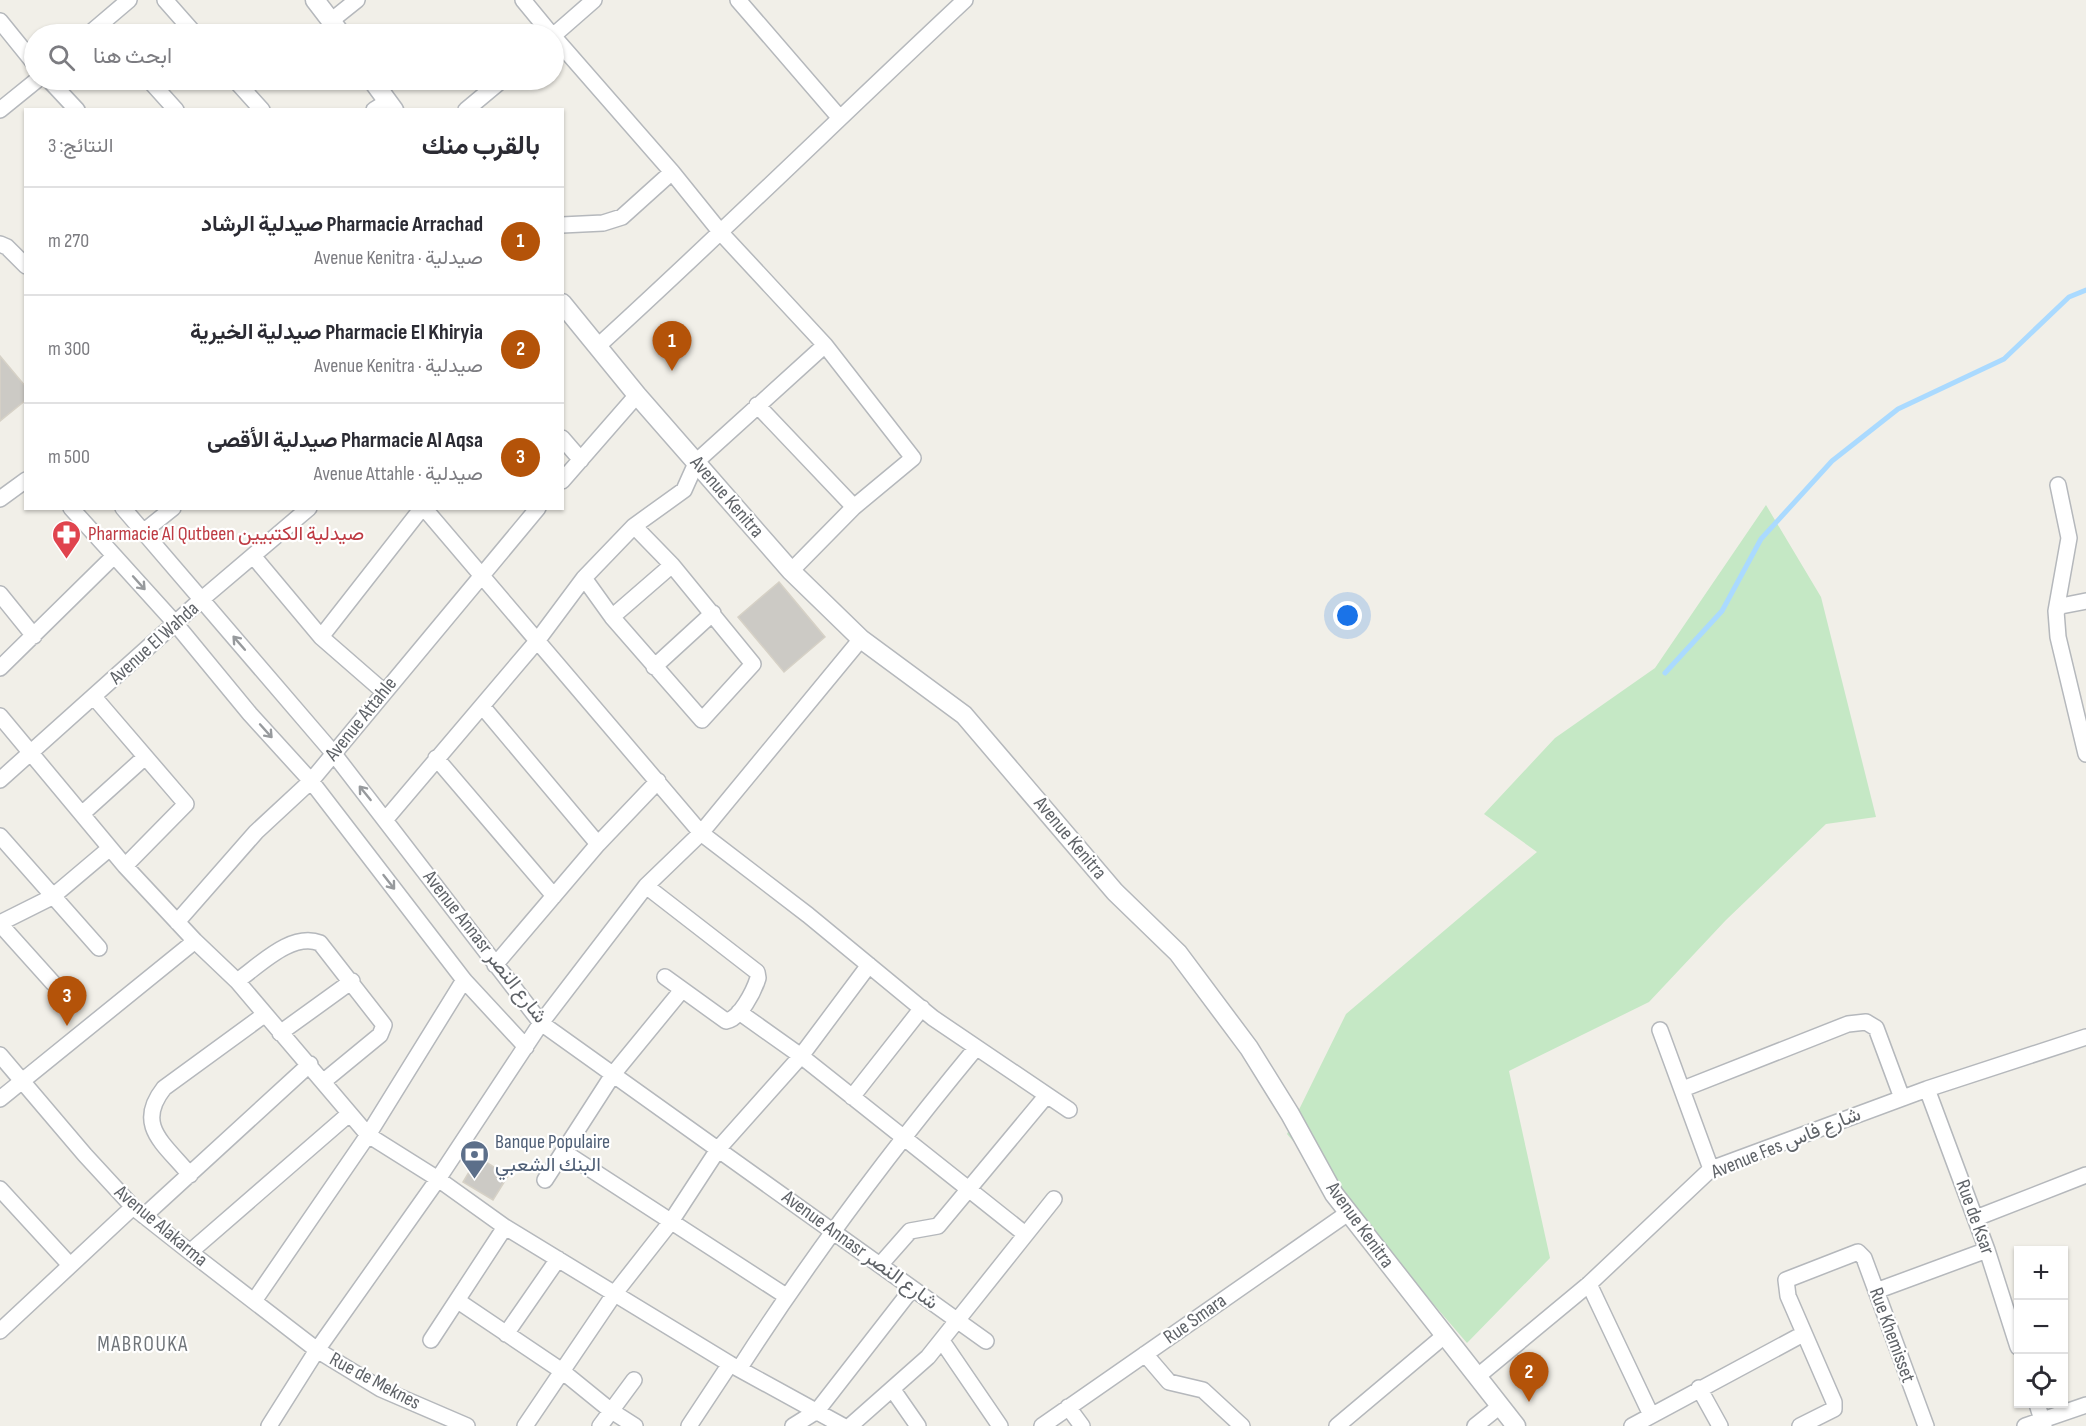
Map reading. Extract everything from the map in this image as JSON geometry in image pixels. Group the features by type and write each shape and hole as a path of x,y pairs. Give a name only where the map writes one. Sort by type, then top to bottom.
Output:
{"street":[{"path":"107,24 129,0"},
{"path":"165,0 186,24"},
{"path":"315,0 335,24"},
{"path":"339,24 357,0"},
{"path":"523,0 543,24"},
{"path":"564,26 594,0"},
{"path":"738,0 839,117"},
{"path":"598,346 722,234 839,117 965,0"},
{"path":"3,30 24,52"},
{"path":"564,49 672,172 722,234 825,345 913,458 854,507 791,571"},
{"path":"0,110 25,90"},
{"path":"58,90 75,108"},
{"path":"158,90 174,108"},
{"path":"244,90 260,108"},
{"path":"377,90 385,107"},
{"path":"468,108 490,90"},
{"path":"564,225 603,223 622,217 672,172"},
{"path":"0,244 23,256"},
{"name":"Avenue Kenitra","path":"564,305 637,395 791,571 861,639 964,715 1115,892 1178,953 1249,1048 1290,1114 1334,1194 1515,1426"},
{"path":"386,819 537,641 584,578 634,526 684,490 697,461 825,345"},
{"path":"564,479 637,395"},
{"path":"757,405 854,507"},
{"path":"564,440 581,460"},
{"path":"0,499 24,481"},
{"path":"2058,485 2069,538 2056,610 2058,637 2086,754"},
{"name":"Avenue Annasr شارع النصر","path":"73,510 175,623 250,714 311,781 464,980 525,1047"},
{"name":"Avenue Annasr شارع النصر","path":"125,510 334,754 541,1023 986,1341"},
{"path":"143,532 170,510"},
{"name":"Avenue El Wahda","path":"0,780 33,753 175,623 307,510"},
{"path":"321,637 421,510"},
{"path":"425,510 701,833 922,1008 976,1048 1069,1110"},
{"name":"Avenue Attahle","path":"177,922 256,832 311,781 383,691 536,510"},
{"path":"584,578 612,617 702,720 753,663 672,565 634,526"},
{"path":"0,668 114,556"},
{"path":"254,557 321,637 383,691"},
{"path":"612,617 672,565"},
{"path":"0,594 34,636"},
{"path":"2056,610 2061,606 2086,601"},
{"path":"654,667 713,613"},
{"path":"269,1426 317,1350 438,1179 541,1023 646,886 701,833 861,639"},
{"path":"94,697 186,804 125,866"},
{"path":"482,706 598,844"},
{"path":"0,716 125,866 195,941 237,981 264,1015 310,1064 368,1135 438,1179 505,1227 735,1367 843,1426"},
{"path":"83,813 145,757"},
{"path":"436,758 554,896"},
{"path":"495,965 598,844 658,781"},
{"path":"0,836 99,948"},
{"path":"53,983 0,924 52,897 110,848"},
{"path":"646,886 757,972 756,983 739,1012 731,1020 723,1020 664,977"},
{"path":"237,981 293,942 311,939 320,943 382,1020 384,1029 380,1035 324,1081"},
{"path":"0,1099 195,941"},
{"path":"525,1426 615,1293 670,1223 719,1148 801,1056 869,965"},
{"path":"254,1301 368,1135 464,980"},
{"path":"280,1033 352,981"},
{"path":"545,1180 614,1074 682,990"},
{"path":"852,1097 922,1008"},
{"path":"739,1012 801,1056 1025,1234"},
{"path":"190,1175 152,1129 149,1115 153,1101 164,1088 264,1015"},
{"path":"1683,1089 1848,1024 1866,1022 1876,1028 1902,1098"},
{"path":"1660,1030 1711,1169"},
{"name":"Avenue Fes شارع فاس","path":"1478,1376 1588,1284 1711,1169 1927,1089 2086,1037"},
{"path":"689,1426 735,1367 832,1229 902,1138 976,1048"},
{"name":"Avenue Alakarma","path":"0,1055 21,1082 139,1211 317,1350"},
{"path":"1,1328 69,1264 190,1175 310,1064"},
{"name":"Rue de Ksar","path":"1927,1089 1976,1218 2014,1332"},
{"path":"880,1265 910,1231 938,1226 1047,1095"},
{"path":"190,1252 349,1114"},
{"path":"564,1152 670,1223 786,1296"},
{"path":"1976,1218 2086,1175"},
{"path":"0,1189 69,1264"},
{"path":"850,1426 893,1390 942,1341 1054,1199"},
{"name":"Rue Smara","path":"1042,1426 1348,1213"},
{"path":"431,1340 505,1227"},
{"path":"1875,1291 1987,1250"},
{"name":"Rue Khemisset","path":"1803,1334 1785,1289 1786,1280 1859,1252 1863,1255 1926,1426"},
{"path":"506,1334 558,1259"},
{"path":"1588,1284 1651,1415"},
{"path":"793,1426 817,1411 912,1289"},
{"path":"458,1301 562,1371 610,1410 635,1426"},
{"path":"1632,1426 1803,1334 1835,1405 1834,1409 1800,1426"},
{"path":"1336,1426 1444,1336"},
{"path":"942,1341 1000,1426"},
{"name":"Rue de Meknes","path":"317,1350 381,1389 466,1426"},
{"path":"1145,1354 1169,1382 1203,1390 1242,1426"},
{"path":"600,1426 634,1380"},
{"path":"1699,1388 1720,1426"},
{"path":"893,1390 918,1426"},
{"path":"2025,1426 2043,1423 2086,1405"},
{"path":"1475,1426 1500,1406"},
{"path":"1068,1407 1082,1426"},
{"path":"2038,1408 2043,1423"}],"green space":[{"path":"1766,505 1821,597 1876,817 1826,824 1726,920 1649,1002 1509,1071 1550,1258 1467,1343 1287,1134 1346,1014 1537,852 1484,814 1555,738 1655,668"}],"building":[{"path":"0,356 24,385 24,402 0,421"},
{"path":"779,582 825,637 784,672 738,617"},
{"path":"478,1157 508,1176 493,1200 463,1182"}],"waterway":[{"path":"1665,673 1722,611 1761,539 1832,461 1898,409 2004,359 2069,297 2086,290"}],"place":[{"name":"Pharmacie Arrachad صيدلية الرشاد","path":"672,371"},
{"name":"Pharmacie Al Qutbeen صيدلية الكتبيين","path":"67,560"},
{"name":"Pharmacie Al Aqsa صيدلية الأقصى","path":"67,1026"},
{"name":"Banque Populaire البنك الشعبي","path":"474,1180"},
{"name":"Pharmacie El Khiryia صيدلية الخيرية","path":"1529,1402"}],"district":[{"name":"MABROUKA","path":"143,1344"}]}
